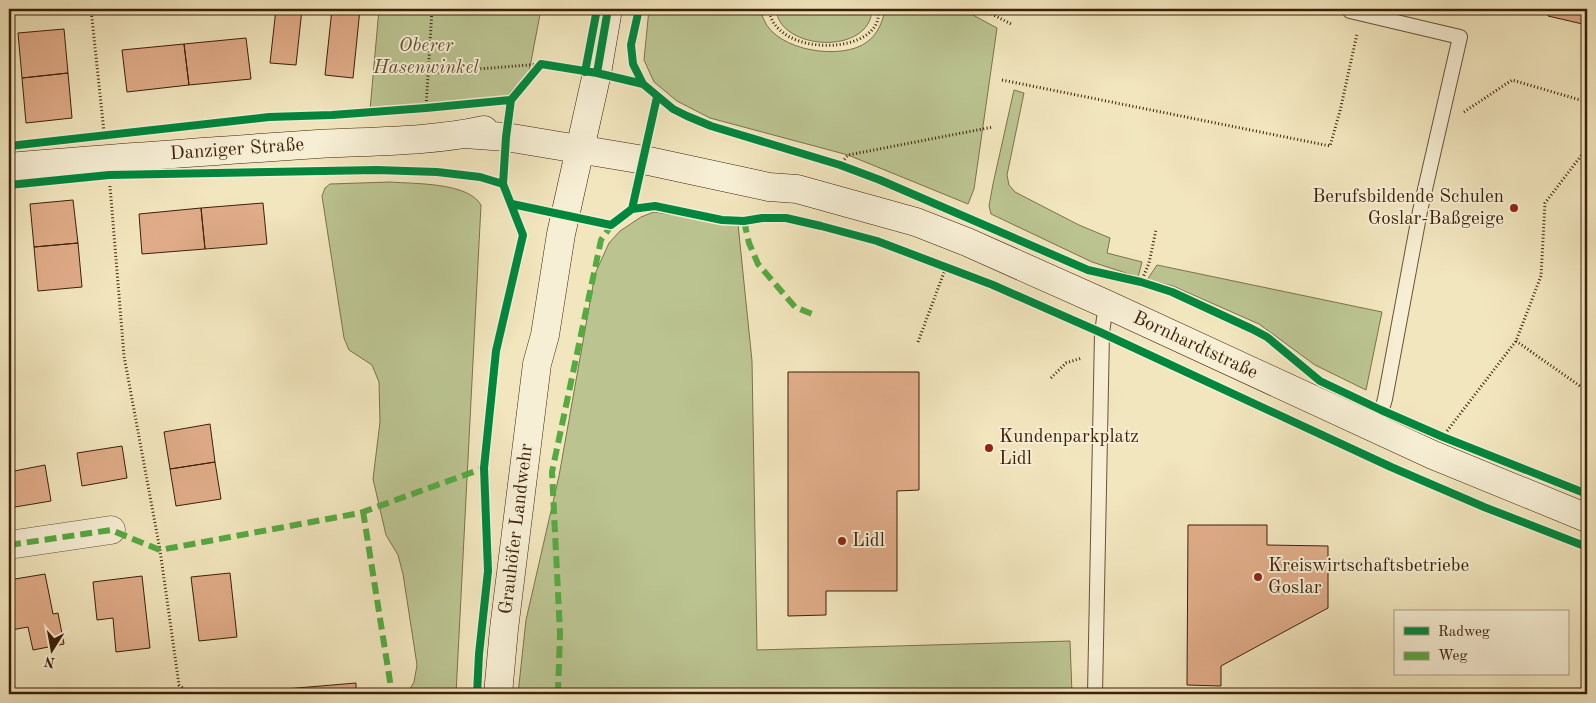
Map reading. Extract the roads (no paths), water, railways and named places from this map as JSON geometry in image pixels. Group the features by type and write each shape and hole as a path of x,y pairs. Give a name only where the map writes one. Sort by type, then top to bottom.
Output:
{"street":[{"path":"576,144 597,9"},
{"path":"576,144 597,73 608,9"},
{"name":"Danziger Straße","path":"9,167 406,140 466,134 488,129 507,129 576,144"},
{"name":"Bornhardtstraße","path":"576,144 769,187 797,189 916,222 967,242 1106,304 1433,455 1587,518"},
{"name":"Grauhöfer Landwehr","path":"498,694 504,629 537,364 545,335 576,144"},
{"path":"9,545 111,530"}],"lane":[{"path":"1356,12 1460,37 1438,129 1406,280 1385,399 1376,429"},
{"path":"1095,694 1102,352 1106,304"}],"place":[{"name":"Berufsbildende Schulen Goslar-Baßgeige","path":"1514,208"},
{"name":"Kundenparkplatz Lidl","path":"989,448"},
{"name":"Lidl","path":"842,541"},
{"name":"Kreiswirtschaftsbetriebe Goslar","path":"1258,577"}],"park label":[{"name":"Oberer Hasenwinkel","path":"426,57"}]}
